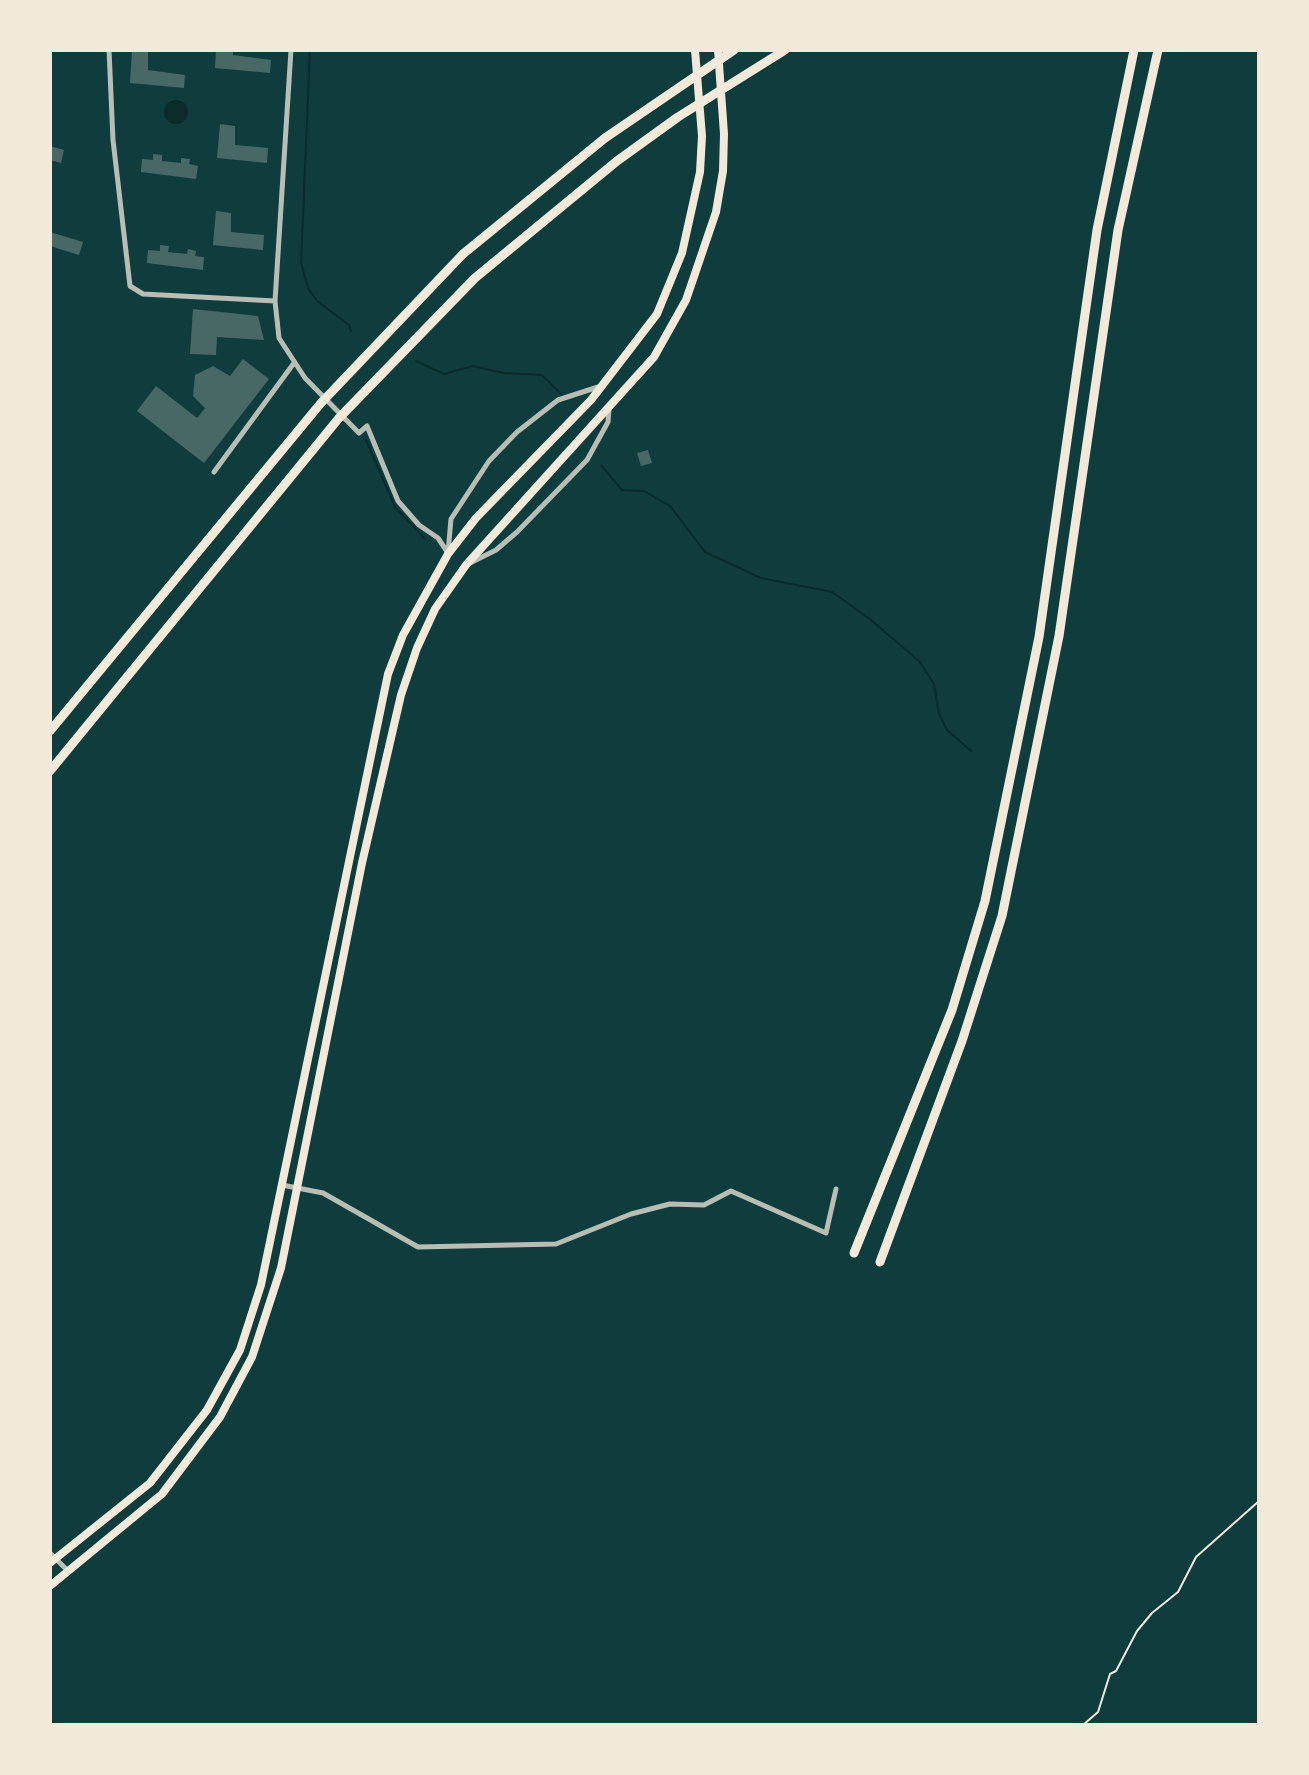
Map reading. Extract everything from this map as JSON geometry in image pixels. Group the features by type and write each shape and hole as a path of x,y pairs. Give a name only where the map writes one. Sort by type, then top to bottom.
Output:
{"highway":[{"path":"50,731 333,389 463,254 546,183 666,95 734,50"},
{"path":"50,771 339,418 475,278 558,206 678,117 785,50"},
{"path":"854,1253 952,1010 985,901 1039,637 1097,230 1134,50"},
{"path":"880,1262 962,1041 1002,916 1059,636 1118,230 1158,50"}],"main road":[{"path":"52,1558 150,1483 207,1410 253,1318 388,674 410,621 448,554 476,518 603,386 657,314 682,253 700,172 702,136 695,50"},
{"path":"50,1586 162,1494 220,1417 266,1322 297,1187 362,863 401,695 435,609 466,565 654,357 686,300 703,259 723,171 724,134 718,50"}],"street":[{"path":"109,50 113,140 130,286 143,294 275,301"},
{"path":"291,50 275,301 279,338 294,363 359,433 367,426 398,501 419,525 438,538 448,554"},
{"path":"214,472 294,363"},
{"path":"448,554 451,519 489,461 558,400 603,386"},
{"path":"466,565 496,550 517,532 574,468 587,460 608,422 609,409"},
{"path":"525,426 532,433"},
{"path":"282,1185 323,1193 418,1247 556,1244 631,1214 670,1204 704,1205 731,1191 826,1233 836,1189"},
{"path":"52,1558 69,1572"}],"path":[{"path":"1083,1725 1098,1712 1110,1674 1116,1671 1144,1622 1178,1592 1196,1557 1259,1501"}],"water":[{"path":"176,100 185,103 188,112 185,121 176,124 167,121 164,112 167,103"}],"building":[{"path":"132,50 148,51 148,70 185,75 184,88 130,83"},
{"path":"216,50 233,50 233,55 271,60 270,73 215,68"},
{"path":"220,124 235,126 235,145 268,148 267,163 217,158"},
{"path":"50,146 64,150 61,163 50,160"},
{"path":"153,154 162,155 162,161 181,163 181,158 190,159 189,164 198,166 196,179 141,172 142,159 153,160"},
{"path":"216,211 231,213 231,232 264,235 263,250 213,245"},
{"path":"50,232 83,242 79,255 50,246"},
{"path":"160,245 169,246 168,252 187,254 188,249 196,251 195,256 204,257 203,270 147,263 148,250 160,251"},
{"path":"193,309 258,316 264,340 217,337 216,355 190,354"},
{"path":"243,359 269,379 204,463 137,411 156,386 197,418 205,408 193,396 195,375 213,366 230,376"},
{"path":"648,450 652,463 641,466 637,453"}],"waterway":[{"path":"310,50 301,263 308,288 317,301 349,325 351,331"},
{"path":"416,361 444,374 473,366 504,373 542,375 561,394"},
{"path":"366,440 395,507 425,539"},
{"path":"601,465 622,490 644,491 670,506 705,552 761,578 832,592 871,620 919,661 934,684 939,714 947,730 971,751"}]}
